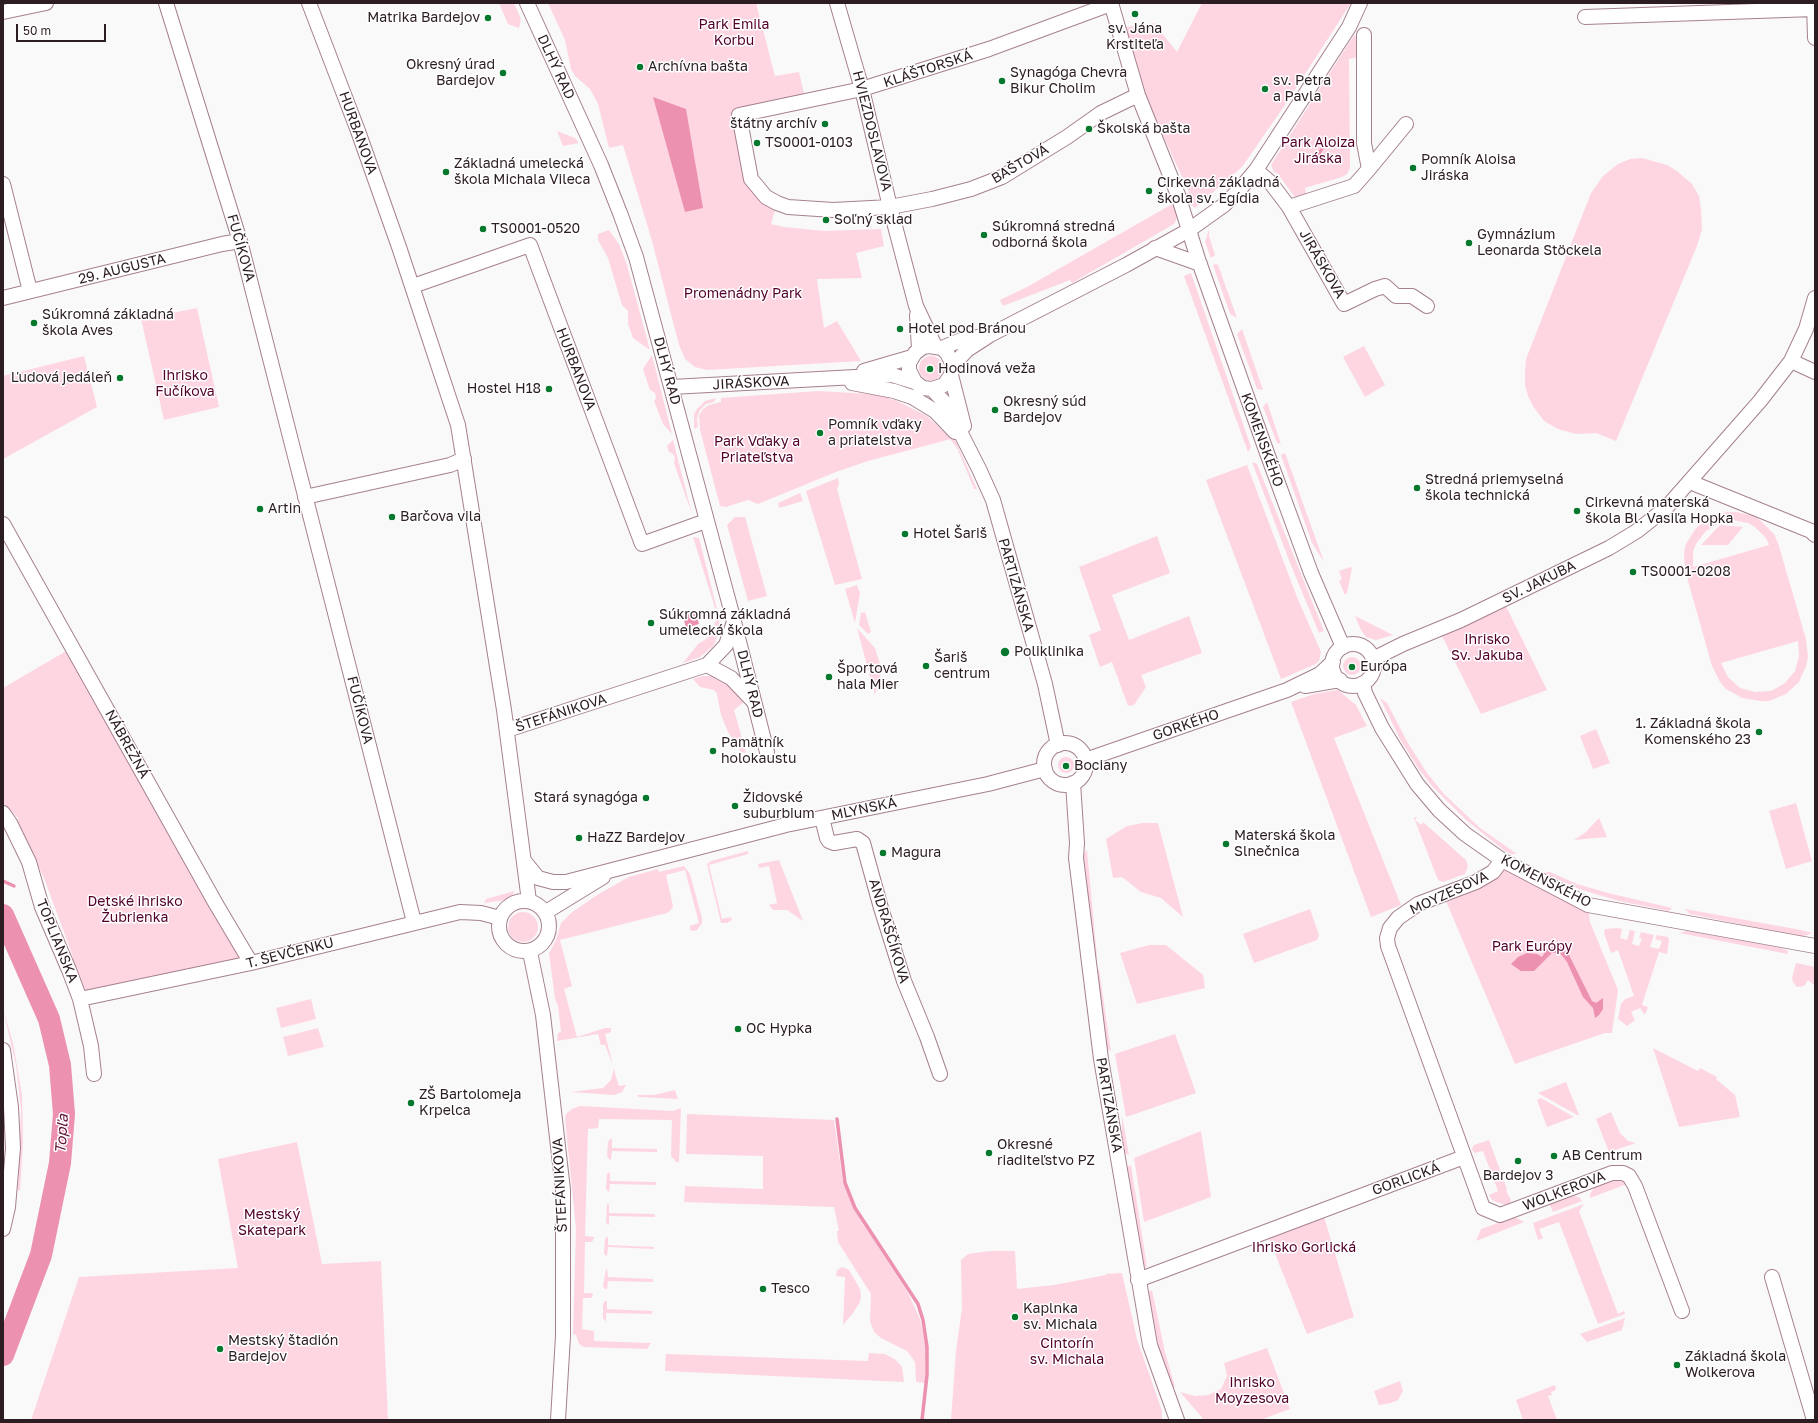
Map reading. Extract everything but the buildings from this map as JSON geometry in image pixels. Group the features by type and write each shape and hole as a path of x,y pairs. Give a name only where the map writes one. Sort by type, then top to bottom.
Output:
{"street":[{"path":"3,12 20,6 46,3"},
{"name":"FUČÍKOVA","path":"166,3 240,241 414,922"},
{"name":"HURBANOVA","path":"309,3 358,131 413,286 458,425 507,730"},
{"name":"DLHÝ RAD","path":"527,3 586,132 620,213 648,298 767,752"},
{"name":"HVIEZDOSLAVOVA","path":"837,3 862,90 890,207 916,306 938,347"},
{"name":"KLÁŠTORSKÁ","path":"739,115 862,90 989,49 1111,3"},
{"name":"KOMENSKÉHO","path":"1111,3 1138,95 1178,195 1200,264 1293,525 1343,647"},
{"path":"990,335 961,340 938,347 923,347 915,353 909,370 915,382 923,388 932,389 944,385 952,370 967,350 990,335 1075,292 1189,230 1210,216 1233,197 1256,170 1349,27 1360,3"},
{"path":"1584,17 1814,6 1815,38"},
{"path":"1364,35 1364,144 1369,169"},
{"name":"BAŠTOVÁ","path":"739,115 751,179 760,191 772,201 788,206 833,210 890,207 932,200 971,189 1002,177 1066,137 1101,112 1138,95"},
{"path":"1289,208 1354,186 1406,124"},
{"name":"JIRÁSKOVA","path":"1256,170 1270,182 1289,208 1344,304 1375,289 1385,286 1396,296 1412,296 1427,306"},
{"path":"3,184 30,291"},
{"name":"29. AUGUSTA","path":"3,298 222,244 240,241"},
{"name":"HURBANOVA","path":"413,286 530,245 642,544 706,522"},
{"path":"1156,248 1200,264"},
{"name":"SV. JAKUBA","path":"1373,659 1403,644 1461,620 1609,548 1637,531 1666,508 1760,401 1790,361 1806,329 1815,298"},
{"name":"HVIEZDOSLAVOVA","path":"915,353 916,306"},
{"path":"938,347 951,358 952,370"},
{"name":"JIRÁSKOVA","path":"830,379 892,364 915,353"},
{"path":"1790,361 1815,372"},
{"name":"PARTIZÁNSKA","path":"952,370 971,451"},
{"name":"JIRÁSKOVA","path":"672,387 892,375 915,382"},
{"name":"JIRÁSKOVA","path":"830,379 894,391 912,397 935,411 971,451"},
{"name":"PARTIZÁNSKA","path":"932,389 946,404 971,451 992,500 1044,684 1058,745"},
{"path":"306,497 450,465 464,459"},
{"path":"1690,482 1810,531 1815,535"},
{"name":"NÁBREŽNÁ","path":"3,524 216,904 251,962"},
{"name":"ŠTEFÁNIKOVA","path":"529,901 507,730 707,665 726,645 734,622"},
{"path":"1353,644 1359,645 1370,653 1373,659 1373,670 1371,676 1363,683 1351,685 1340,680 1333,669 1332,662 1335,655 1343,647 1353,644"},
{"name":"GORKÉHO","path":"1086,760 1287,690 1320,674 1332,662"},
{"path":"707,665 731,678 754,702"},
{"name":"GORKÉHO","path":"1287,690 1340,680"},
{"name":"KOMENSKÉHO","path":"1363,683 1365,693 1379,723 1398,756 1417,784 1440,810 1465,834 1502,860 1588,905 1815,946"},
{"path":"1058,745 1072,745 1083,753 1086,760 1084,774 1073,783 1062,785 1051,779 1045,769 1044,763 1049,752 1058,745"},
{"name":"MLYNSKÁ","path":"525,862 538,878 553,882 566,882 786,825 988,784 1045,769"},
{"name":"PARTIZÁNSKA","path":"1073,783 1077,842 1076,858 1098,1037 1150,1346 1177,1420"},
{"name":"TOPLIANSKA","path":"3,813 10,823 29,862 42,907 80,999 91,1046 94,1074"},
{"name":"ANDRAŠČÍKOVA","path":"822,818 829,841 834,843 857,839 863,843 904,982 927,1037 940,1074"},
{"name":"MOYZESOVA","path":"1464,1157 1388,946 1387,938 1390,928 1398,918 1406,912 1418,904 1476,882 1493,872 1502,860"},
{"name":"MLYNSKÁ","path":"546,912 615,869"},
{"path":"522,901 529,901 538,905 546,912 550,931 546,940 539,947 530,952 519,952 510,948 502,940 499,929 500,918 508,906 522,901"},
{"name":"T. ŠEVČENKU","path":"80,999 251,962 460,912 481,913 500,918"},
{"name":"ŠTEFÁNIKOVA","path":"530,952 543,1015 563,1190 562,1336 558,1420"},
{"path":"3,1050 11,1107 13,1148 8,1207 3,1229"},
{"name":"GORLICKÁ","path":"1138,1280 1464,1157"},
{"name":"WOLKEROVA","path":"1464,1157 1483,1208 1500,1215 1612,1173 1623,1173 1629,1176 1635,1186 1682,1311"},
{"path":"1772,1277 1814,1420"}],"green space":[{"path":"499,3 514,3 521,19 519,28 508,24"},
{"name":"Promenádny Park","path":"548,3 756,3 775,76 799,72 806,102 739,115 751,179 777,203 771,224 784,227 824,231 881,229 884,246 856,253 862,278 817,279 824,328 837,321 861,361 707,370 695,367 685,359 679,345 652,241 623,145 609,148 598,104 590,89 575,76 571,69 565,40"},
{"path":"1202,3 1351,3 1285,105 1242,167 1195,208 1191,205 1186,194 1189,192 1148,103 1126,27 1154,23 1177,52"},
{"name":"Park Aloiza Jiráska","path":"1354,35 1358,38 1358,57 1349,59 1350,168 1347,174 1342,177 1305,188 1307,198 1296,199 1278,174 1274,172 1271,165"},
{"path":"557,131 575,138 579,143 563,146"},
{"path":"1642,158 1667,165 1677,171 1692,184 1699,196 1702,229 1697,246 1616,441 1596,433 1576,434 1558,429 1544,421 1528,396 1525,385 1526,359 1591,193 1603,176 1618,164 1630,159"},
{"path":"1174,203 1178,216 1174,224 1072,283 1070,280 1003,306 1000,300 1027,287"},
{"path":"1209,229 1209,236 1215,255 1211,258 1205,242"},
{"path":"609,230 619,244 627,265 650,350 633,338 628,324 628,311 622,305 608,258 598,240 598,234"},
{"path":"1213,265 1218,265 1237,318 1230,314"},
{"path":"1191,273 1251,447 1248,452 1184,276"},
{"name":"Ihrisko Fučíkova","path":"197,308 219,407 164,420 141,319"},
{"path":"1242,329 1263,390 1257,389 1237,334"},
{"path":"1364,346 1385,385 1365,397 1343,357"},
{"path":"652,355 672,434 663,424 654,401 656,398 655,393 650,390 643,369"},
{"path":"84,356 97,407 3,459 3,376"},
{"path":"931,356 939,360 943,368 939,376 931,380 923,376 919,368 923,360"},
{"name":"Park Vďaky a Priateľstva","path":"818,391 889,395 889,399 895,400 927,416 951,439 868,461 836,472 758,504 748,500 726,507 720,506 700,430 699,416 703,409 709,405 721,402 721,398"},
{"path":"716,398 714,402 706,404 700,410 697,419 698,427 694,429 694,414 697,409 705,401"},
{"path":"1267,402 1281,444 1277,443 1263,407"},
{"path":"947,429 956,442 977,489 974,489 958,450 947,434"},
{"path":"673,440 692,514 674,463 675,458 673,454 669,452 667,446"},
{"path":"1285,453 1324,562 1312,543 1281,455"},
{"path":"1252,462 1257,464 1324,631 1319,633 1290,563"},
{"path":"1247,465 1297,597 1321,652 1319,661 1316,664 1281,679 1206,480"},
{"path":"838,478 839,484 837,489 862,579 835,585 806,491"},
{"path":"800,493 803,501 779,508 778,503"},
{"path":"1727,512 1736,512 1754,516 1774,534 1778,543 1806,639 1808,657 1799,682 1786,694 1769,701 1742,698 1726,689 1720,682 1712,666 1685,570 1684,552 1686,544 1696,528 1710,517","holes":["1733,520 1748,523 1755,527 1766,538 1769,545 1693,567 1693,552 1696,544 1705,532 1718,523","1798,641 1799,656 1795,671 1785,683 1771,691 1755,692 1740,688 1728,677 1721,663"]},
{"path":"735,517 745,517 767,596 748,601 727,525"},
{"path":"1720,525 1743,527 1728,545 1701,545"},
{"path":"1157,536 1170,573 1112,595 1129,640 1189,616 1202,653 1141,675 1146,687 1134,705 1128,706 1112,662 1100,667 1089,635 1101,630 1079,567"},
{"path":"693,537 699,538 717,609 715,608"},
{"path":"1350,567 1352,568 1347,593 1345,595 1339,581 1342,579 1339,571"},
{"path":"857,585 860,593 855,623 845,589"},
{"name":"Ihrisko Sv. Jakuba","path":"1503,600 1547,690 1481,714 1439,630"},
{"path":"865,612 871,632 868,634 859,625 861,613"},
{"path":"1355,616 1393,635 1376,640 1366,637"},
{"path":"719,617 720,629 714,645 700,657 683,663 698,644 708,638 712,632 715,622"},
{"path":"857,628 875,648 882,670 875,695"},
{"name":"Detské ihrisko Žubrienka","path":"73,647 251,963 80,999 72,954 44,878 18,824 18,818 3,803 3,688"},
{"path":"1352,657 1358,660 1361,666 1358,672 1352,675 1346,672 1343,666 1346,660"},
{"path":"703,676 712,676 730,683 744,702 734,710 746,753 741,752 728,732 721,715 717,694 714,690 700,687 693,679"},
{"path":"1338,690 1356,705 1367,726 1334,738 1401,905 1371,917 1291,702 1314,694"},
{"path":"1380,698 1387,703 1408,743 1427,773 1444,794 1480,828 1517,854 1511,854 1505,851 1466,820 1432,786 1418,768 1400,739"},
{"path":"1596,729 1610,763 1593,769 1580,736"},
{"path":"1063,757 1069,757 1074,762 1072,771 1069,773 1063,773 1058,768 1058,762"},
{"path":"1796,803 1812,861 1786,869 1769,811"},
{"path":"1417,817 1415,820 1421,825 1423,822 1466,860 1468,866 1465,874 1443,882 1438,880 1414,819"},
{"path":"1599,818 1607,837 1574,840 1586,832"},
{"path":"1143,823 1158,823 1183,917 1161,898 1141,892 1122,877 1113,878 1106,839 1127,826"},
{"path":"1087,850 1097,957 1094,952 1084,866 1083,855"},
{"path":"748,851 748,854 709,865 722,919 731,917 732,920 727,923 721,923 707,864 711,861"},
{"path":"779,860 803,921 787,910 773,910 769,905 777,903 769,866 759,868 758,864"},
{"name":"Park Európy","path":"1502,860 1588,905 1590,922 1618,990 1612,1033 1605,1033 1515,1064 1443,894"},
{"path":"684,866 690,874 702,918 702,923 697,930 690,930 690,926 699,923 685,870 666,875 673,906 667,913 560,940 572,986 564,989 577,1037 605,1028 611,1028 611,1032 605,1034 613,1066 605,1045 601,1045 598,1034 557,1041 558,1033 561,1032 549,953 556,940 561,923 571,913 597,895 629,877 658,869 659,872"},
{"path":"1547,872 1577,884 1608,893 1672,908 1669,911 1619,901 1579,889 1545,874"},
{"path":"515,891 512,896 505,900 484,903 486,899"},
{"path":"1310,909 1319,935 1317,940 1254,963 1243,934"},
{"path":"1685,909 1812,933 1802,937 1690,914"},
{"path":"523,912 534,916 538,927 534,938 523,942 512,938 508,927 512,916"},
{"path":"1605,929 1622,929 1620,938 1627,940 1630,930 1635,931 1632,944 1639,946 1642,939 1639,938 1641,932 1654,935 1650,947 1659,949 1662,941 1655,939 1657,935 1668,937 1669,940 1667,954 1659,952 1642,1005 1648,1007 1645,1015 1640,1008 1631,1012 1635,1020 1627,1026 1618,1019 1621,1004 1625,999 1634,996 1618,950 1611,953 1604,933"},
{"path":"1688,931 1781,948 1788,951 1788,954 1679,933"},
{"path":"1149,945 1166,945 1203,975 1205,988 1137,1004 1120,953"},
{"path":"1796,963 1815,967 1815,986 1808,980 1804,986 1797,987 1792,978"},
{"path":"1099,969 1111,1052 1107,1048 1097,972"},
{"path":"311,999 316,1019 281,1028 276,1008"},
{"path":"3,1009 13,1043 22,1095 23,1142 20,1191 18,1190 21,1110 16,1065"},
{"path":"318,1028 324,1047 288,1056 283,1037"},
{"path":"1175,1034 1196,1093 1126,1117 1115,1054"},
{"path":"1653,1048 1698,1071 1700,1068 1717,1077 1716,1079 1735,1095 1740,1117 1679,1127"},
{"path":"614,1069 619,1086 626,1085 622,1092 614,1095 571,1092 603,1088 611,1080"},
{"path":"1566,1082 1579,1115 1538,1093"},
{"path":"675,1090 678,1099 639,1097 637,1095 654,1095"},
{"path":"1541,1098 1574,1117 1547,1127 1537,1100"},
{"path":"580,1106 673,1111 681,1108 679,1162 676,1162 671,1156 672,1120 599,1119 598,1128 588,1129 585,1236 594,1238 592,1242 585,1242 584,1293 592,1293 593,1295 591,1298 583,1298 582,1329 594,1331 594,1341 651,1343 647,1349 584,1347 579,1344 576,1335 573,1334 576,1229 565,1118 566,1114 572,1109"},
{"path":"1611,1112 1620,1133 1628,1141 1636,1143 1609,1152 1596,1119"},
{"path":"687,1114 834,1120 843,1183 854,1208 908,1293 920,1319 926,1347 925,1383 916,1382 915,1362 907,1351 881,1338 874,1332 870,1321 871,1294 838,1242 837,1231 839,1231 834,1207 684,1202 685,1186 763,1189 763,1156 686,1154"},
{"path":"1122,1115 1129,1155 1124,1153 1122,1147"},
{"path":"1201,1131 1211,1197 1144,1222 1134,1158"},
{"path":"612,1139 612,1148 657,1149 657,1152 612,1151 611,1160 607,1156 608,1142"},
{"path":"1489,1140 1507,1189 1506,1190 1510,1197 1511,1202 1507,1205 1492,1200 1489,1195 1498,1191 1483,1151 1474,1153 1472,1149 1474,1145"},
{"name":"Mestský štadión Bardejov","path":"297,1142 322,1264 381,1261 388,1420 31,1420 79,1277 238,1268 218,1159"},
{"path":"1131,1165 1147,1267 1143,1266 1126,1171 1127,1167"},
{"path":"610,1172 610,1181 656,1182 656,1185 610,1184 609,1192 606,1189 607,1174"},
{"path":"1614,1179 1627,1184 1590,1198 1590,1194 1594,1188"},
{"path":"1572,1195 1580,1198 1582,1201 1553,1212 1549,1203"},
{"path":"607,1204 609,1204 609,1213 655,1214 655,1217 609,1216 609,1225 606,1222"},
{"path":"1584,1204 1579,1211 1618,1314 1624,1311 1625,1314 1598,1324 1559,1222 1539,1229 1543,1238 1538,1240 1533,1223"},
{"name":"Ihrisko Gorlická","path":"1322,1210 1354,1317 1307,1334 1266,1231"},
{"path":"1515,1217 1524,1222 1476,1241 1481,1229"},
{"path":"608,1236 608,1245 654,1247 654,1249 608,1247 606,1256 604,1253 605,1239"},
{"name":"Cintorín sv. Michala","path":"990,1251 1015,1251 1017,1289 1054,1285 1106,1274 1122,1273 1137,1339 1162,1411 1162,1420 951,1420 956,1351 962,1308 961,1260 968,1254"},
{"path":"842,1267 849,1270 860,1289 861,1295 860,1302 843,1325 845,1277 836,1276 837,1270"},
{"path":"606,1269 608,1277 653,1279 653,1282 608,1281 607,1289 605,1289 603,1286"},
{"path":"1152,1290 1165,1352 1175,1387 1171,1386 1163,1363 1150,1313 1146,1293"},
{"path":"607,1301 607,1309 653,1311 652,1314 606,1313 606,1322 603,1318 603,1304"},
{"path":"1625,1318 1622,1330 1587,1342 1580,1334"},
{"name":"Ihrisko Moyzesova","path":"1267,1348 1290,1409 1260,1420 1204,1420 1180,1392 1195,1396 1208,1395 1221,1389 1227,1376 1224,1363"},
{"path":"869,1353 885,1354 896,1360 902,1367 904,1382 665,1371 666,1354 868,1361"},
{"path":"1400,1381 1403,1391 1398,1400 1379,1405 1374,1391"},
{"path":"1555,1385 1556,1390 1551,1392 1552,1395 1548,1396 1557,1420 1523,1420 1516,1400"}],"shaded area":[{"path":"653,97 686,109 703,208 685,212"},
{"path":"1321,141 1329,141 1330,144 1325,147 1321,153 1324,160 1320,163 1312,162 1310,159 1311,155 1318,152 1322,146"},
{"path":"695,612 699,624 686,628 683,616"},
{"path":"1554,946 1560,946 1569,955 1592,1001 1596,1003 1603,998 1603,1009 1595,1018 1593,1008 1583,997 1567,962 1560,953 1552,953 1534,971 1521,971 1511,964 1518,957 1527,953 1537,954 1542,957 1546,950"}],"waterway":[{"path":"3,881 14,886"},
{"name":"Topľa","path":"3,915 49,1019 60,1065 64,1114 60,1163 41,1255 3,1355"},
{"path":"837,1119 845,1183 855,1208 918,1304 923,1320 927,1347 927,1375 922,1420"}],"place":[{"name":"sv. Jána Krstiteľa","path":"1135,14"},
{"name":"Matrika Bardejov","path":"488,18"},
{"name":"Archívna bašta","path":"640,67"},
{"name":"Okresný úrad Bardejov","path":"503,73"},
{"name":"Synagóga Chevra Bikur Cholim","path":"1002,81"},
{"name":"sv. Petra a Pavla","path":"1265,89"},
{"name":"štátny archív","path":"825,124"},
{"name":"Školská bašta","path":"1089,129"},
{"name":"TS0001-0103","path":"757,143"},
{"name":"Pomník Aloisa Jiráska","path":"1413,168"},
{"name":"Základná umelecká škola Michala Vileca","path":"446,172"},
{"name":"Cirkevná základná škola sv. Egídia","path":"1149,191"},
{"name":"Soľný sklad","path":"826,220"},
{"name":"TS0001-0520","path":"483,229"},
{"name":"Súkromná stredná odborná škola","path":"984,235"},
{"name":"Gymnázium Leonarda Stöckela","path":"1469,243"},
{"name":"Súkromná základná škola Aves","path":"34,323"},
{"name":"Hotel pod Bránou","path":"900,329"},
{"name":"Hodinová veža","path":"930,369"},
{"name":"Ľudová jedáleň","path":"120,378"},
{"name":"Hostel H18","path":"549,389"},
{"name":"Okresný súd Bardejov","path":"995,410"},
{"name":"Pomník vďaky a priatelstva","path":"820,433"},
{"name":"Stredná priemyselná škola technická","path":"1417,488"},
{"name":"Artin","path":"260,509"},
{"name":"Cirkevná materská škola Bl. Vasiľa Hopka","path":"1577,511"},
{"name":"Barčova vila","path":"392,517"},
{"name":"Hotel Šariš","path":"905,534"},
{"name":"TS0001-0208","path":"1633,572"},
{"name":"Súkromná základná umelecká škola","path":"651,623"},
{"name":"Poliklinika","path":"1005,652"},
{"name":"Šariš centrum","path":"926,666"},
{"name":"Európa","path":"1352,667"},
{"name":"Športová hala Mier","path":"829,677"},
{"name":"1. Základná škola Komenského 23","path":"1759,732"},
{"name":"Pamätník holokaustu","path":"713,751"},
{"name":"Bociany","path":"1066,766"},
{"name":"Stará synagóga","path":"646,798"},
{"name":"Židovské suburbium","path":"735,806"},
{"name":"HaZZ Bardejov","path":"579,838"},
{"name":"Materská škola Slnečnica","path":"1226,844"},
{"name":"Magura","path":"883,853"},
{"name":"OC Hypka","path":"738,1029"},
{"name":"ZŠ Bartolomeja Krpelca","path":"411,1103"},
{"name":"Okresné riaditeľstvo PZ","path":"989,1153"},
{"name":"AB Centrum","path":"1554,1156"},
{"name":"Bardejov 3","path":"1518,1161"},
{"name":"Tesco","path":"763,1289"},
{"name":"Kaplnka sv. Michala","path":"1015,1317"},
{"name":"Mestský štadión Bardejov","path":"220,1349"},
{"name":"Základná škola Wolkerova","path":"1677,1365"}],"park label":[{"name":"Park Emila Korbu","path":"734,34"},
{"name":"Mestský Skatepark","path":"272,1224"}]}
